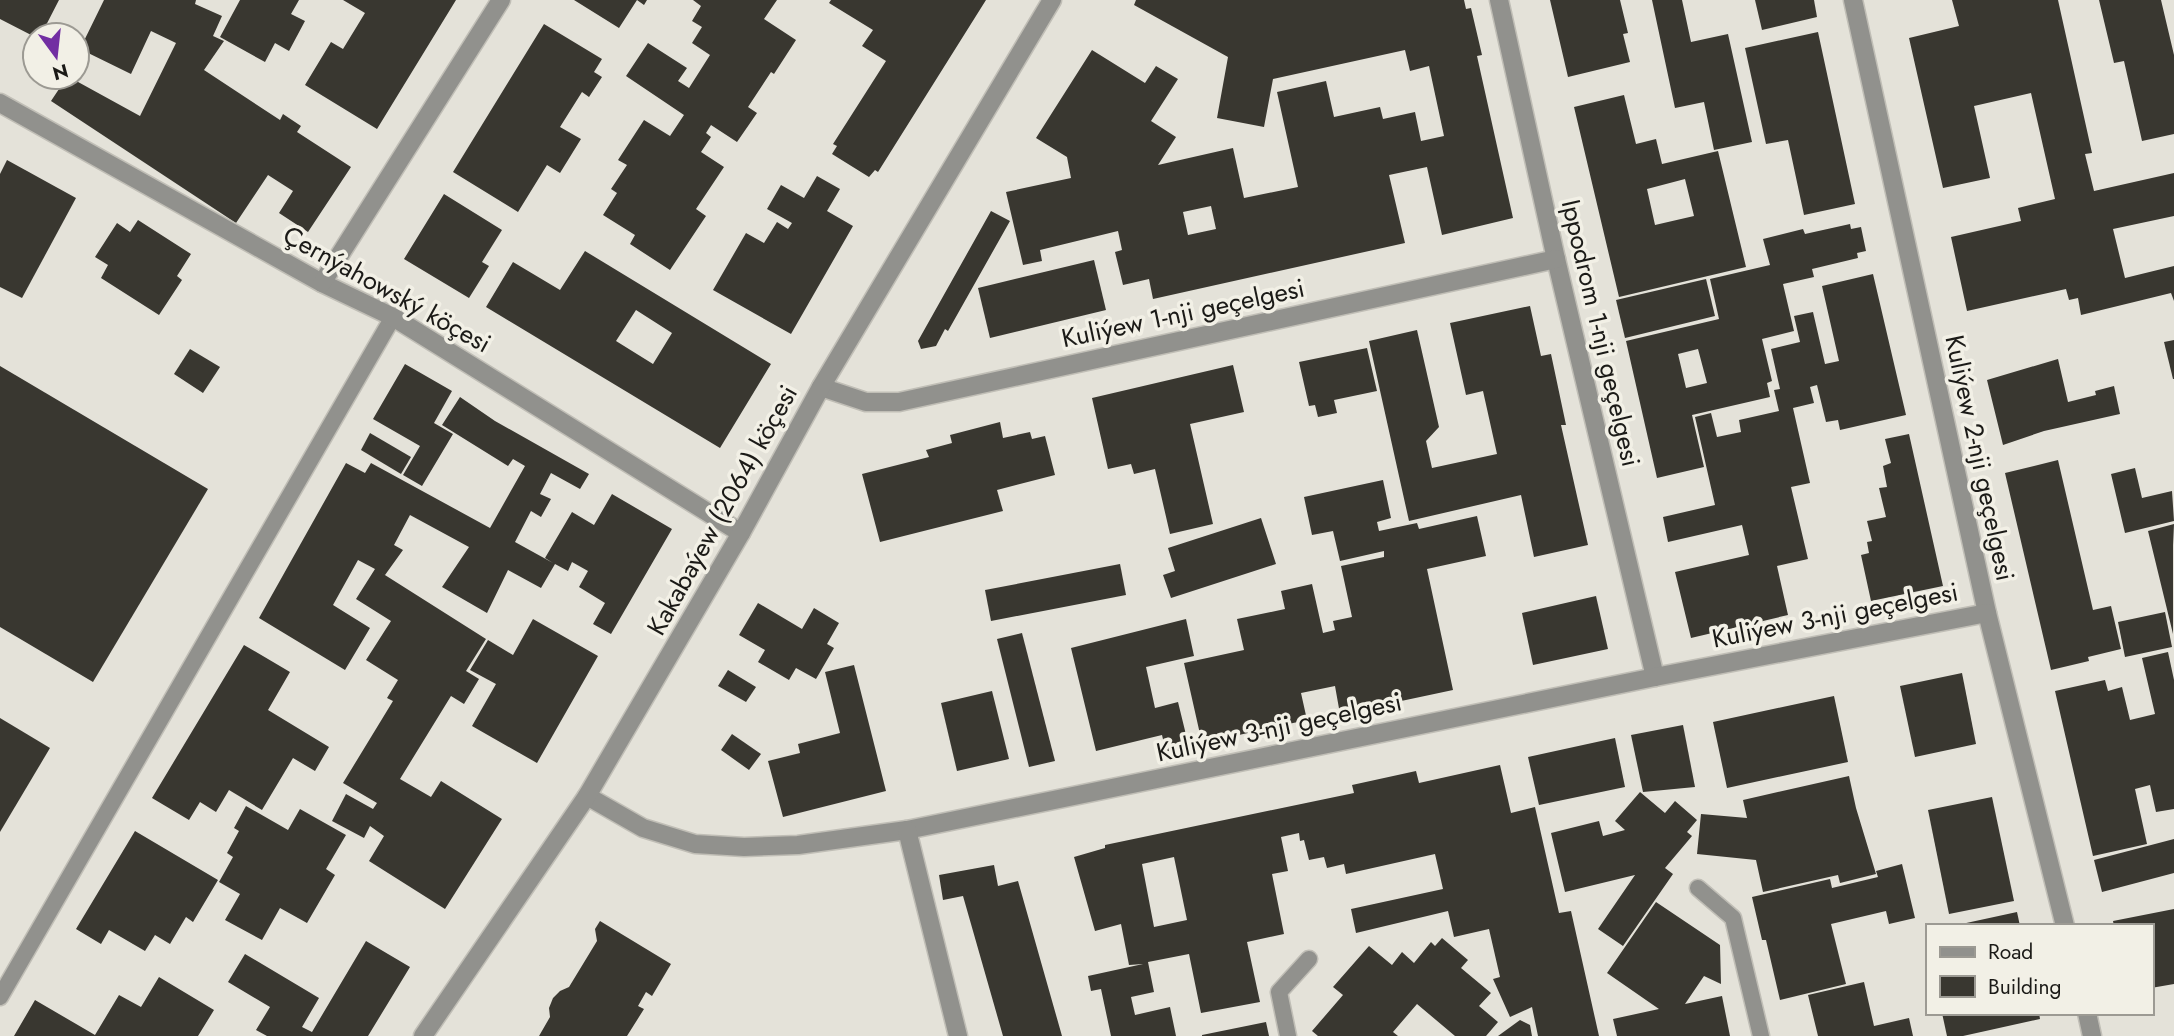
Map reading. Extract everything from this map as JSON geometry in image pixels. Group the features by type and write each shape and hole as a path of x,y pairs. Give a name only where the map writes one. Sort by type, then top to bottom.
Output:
{"street":[{"path":"322,284 501,0"},
{"name":"Kakabaýew (2064) köçesi","path":"423,1036 587,796 741,533 821,387 1052,0"},
{"name":"Ippodrom 1-nji geçelgesi","path":"1499,0 1556,259 1655,677"},
{"name":"Kuliýew 2-nji geçelgesi","path":"1853,0 1987,613 2065,924"},
{"name":"Çernýahowský köçesi","path":"0,103 322,284 393,317 741,533"},
{"name":"Kuliýew 1-nji geçelgesi","path":"821,387 866,402 899,402 1556,259"},
{"name":"Kuliýew 3-nji geçelgesi","path":"587,796 643,828 695,845 797,845 907,830 1655,677 1987,613"},
{"path":"907,830 958,1036"},
{"path":"2087,1015 2092,1036"}],"lane":[{"path":"0,997 393,317"},
{"path":"1698,888 1733,918 1761,1036"},
{"path":"1288,1036 1279,992 1309,959"}],"building":[{"path":"0,0 59,0 48,21 21,21 21,30 0,19"},
{"path":"104,0 196,0 195,4 222,16 213,36 224,41 204,70 280,120 283,114 301,126 297,132 351,167 308,232 279,213 293,191 268,175 236,223 51,101 58,91 91,89 140,116 176,43 151,31 131,74 91,54 91,27"},
{"path":"240,0 299,0 291,14 305,21 289,51 275,43 265,62 220,37"},
{"path":"343,0 456,0 377,129 305,85 331,42 343,49 365,13"},
{"path":"574,0 637,0 619,28"},
{"path":"693,0 777,0 764,19 796,40 748,107 757,113 737,142 711,125 706,133 711,137 701,152 724,167 696,209 706,216 670,270 630,244 635,235 603,215 617,193 611,189 627,165 618,160 644,120 670,136 684,115 626,76 648,43 687,68 678,81 689,88 710,55 692,43 702,27 692,21 701,6"},
{"path":"831,0 986,0 878,172 875,170 869,177 832,154 837,146 833,144 886,61 862,46 873,30 829,3"},
{"path":"1136,0 1464,0 1466,9 1471,8 1482,55 1477,56 1513,218 1442,235 1427,167 1389,175 1405,243 1153,299 1149,279 1123,285 1115,252 1122,250 1118,231 1040,250 1042,261 1023,265 1006,192 1071,178 1067,157 1036,138 1092,50 1145,83 1156,66 1178,79 1151,121 1176,137 1158,165 1233,148 1244,198 1298,187 1277,92 1326,81 1334,117 1380,107 1383,119 1415,112 1421,141 1444,136 1429,66 1410,71 1405,50 1273,79 1264,127 1217,118 1228,57 1134,5","holes":["1211,206 1216,229 1188,235 1183,212"]},
{"path":"1550,0 1620,0 1628,33 1623,34 1630,62 1568,77"},
{"path":"1652,0 1682,0 1691,42 1728,34 1752,142 1714,150 1704,102 1675,108"},
{"path":"1755,0 1814,0 1817,17 1762,30"},
{"path":"1952,0 2058,0 2092,153 2085,154 2094,191 2174,173 2174,216 2113,229 2125,278 2174,266 2174,301 2171,293 2081,315 2078,298 2069,300 2066,289 1967,311 1951,237 2021,221 2018,208 2055,199 2031,93 1974,106 1990,178 1943,188 1909,38 1959,26"},
{"path":"2099,0 2161,0 2174,55 2174,134 2142,141 2124,61 2114,63"},
{"path":"544,24 602,59 594,72 602,77 589,97 582,92 560,127 581,139 560,173 547,165 518,212 453,172"},
{"path":"1818,32 1855,204 1804,215 1788,140 1766,144 1745,48"},
{"path":"1624,95 1636,144 1656,139 1662,164 1718,151 1746,267 1619,297 1574,107","holes":["1685,179 1694,216 1655,225 1647,189"]},
{"path":"7,160 76,198 22,298 0,287 0,174"},
{"path":"817,176 840,189 827,211 853,226 791,334 713,290 746,233 764,243 777,222 788,229 792,223 767,209 781,185 804,198"},
{"path":"444,194 502,230 482,262 489,266 469,298 404,259"},
{"path":"991,211 1010,221 948,331 945,329 936,346 921,349 918,341"},
{"path":"138,220 191,254 177,276 182,280 159,315 101,278 108,265 95,257 117,223 130,232"},
{"path":"1850,224 1851,229 1861,227 1866,251 1857,253 1858,258 1812,269 1814,277 1783,284 1794,331 1762,339 1772,381 1767,383 1770,397 1692,415 1704,467 1657,478 1626,341 1719,319 1710,279 1770,265 1763,239 1803,229 1805,234","holes":["1698,349 1707,383 1686,388 1678,354"]},
{"path":"585,251 771,364 720,448 486,307 513,262 560,290","holes":["636,310 672,333 653,364 616,341"]},
{"path":"1094,260 1106,310 990,338 978,288"},
{"path":"1873,274 1906,415 1840,430 1838,420 1826,422 1817,385 1810,387 1814,403 1793,408 1810,483 1791,487 1808,559 1777,566 1788,615 1691,638 1675,572 1749,555 1742,525 1668,542 1663,517 1715,505 1695,417 1711,413 1717,437 1741,432 1739,420 1779,411 1774,390 1780,389 1771,349 1800,342 1794,316 1813,312 1825,364 1839,361 1822,286"},
{"path":"1706,279 1715,316 1625,338 1616,300"},
{"path":"1530,306 1541,356 1551,354 1566,425 1561,425 1588,545 1534,557 1521,495 1409,521 1369,341 1417,330 1439,427 1426,441 1432,468 1497,454 1483,391 1466,395 1450,323"},
{"path":"2174,340 2174,379 2173,379 2164,342"},
{"path":"1367,348 1377,391 1334,400 1337,413 1318,417 1315,405 1309,406 1299,362"},
{"path":"190,349 220,367 203,393 174,374"},
{"path":"2058,359 2068,402 2096,395 2095,391 2114,386 2120,414 2044,431 2003,445 1987,380"},
{"path":"405,364 452,391 434,423 453,434 422,486 403,475 420,446 373,419"},
{"path":"1233,365 1244,412 1190,424 1213,524 1170,534 1155,469 1134,474 1131,464 1108,469 1092,398"},
{"path":"0,366 208,489 93,682 0,627"},
{"path":"460,397 495,421 589,474 580,489 551,473 540,494 551,499 541,517 531,511 515,542 553,563 545,558 572,512 594,525 612,494 672,529 611,634 593,624 605,603 579,587 588,571 572,562 568,571 555,564 541,588 508,570 487,613 442,587 469,547 410,515 394,545 403,550 385,575 377,570 486,639 466,671 479,679 464,704 451,696 400,779 431,797 441,781 502,819 445,909 369,861 384,836 370,826 364,838 332,821 346,794 373,809 377,803 343,783 393,701 387,698 398,680 366,660 391,621 356,599 375,569 358,560 333,605 370,628 345,670 259,618 346,463 365,473 371,463 490,528 525,466 513,459 508,466 442,425"},
{"path":"1000,422 1003,438 1030,432 1032,439 1045,436 1055,475 997,490 1003,511 880,542 862,474 929,457 926,450 952,443 950,435"},
{"path":"370,433 411,457 401,474 361,450"},
{"path":"1909,434 1943,586 1871,601 1861,555 1869,553 1867,542 1872,541 1867,521 1886,517 1879,488 1887,487 1883,466 1891,463 1885,439"},
{"path":"2058,460 2093,610 2111,606 2121,649 2088,657 2089,661 2051,670 2005,473"},
{"path":"2135,468 2142,498 2172,491 2174,521 2125,533 2111,474"},
{"path":"1383,480 1391,518 1377,522 1379,531 1417,523 1419,529 1477,516 1486,556 1427,569 1453,690 1340,714 1335,686 1301,693 1307,720 1202,743 1184,663 1244,650 1237,619 1285,609 1281,591 1312,584 1323,633 1335,630 1333,621 1352,617 1341,566 1384,557 1384,551 1340,561 1333,531 1312,535 1304,497"},
{"path":"1261,518 1276,564 1171,598 1163,575 1175,571 1168,548"},
{"path":"2174,524 2173,545 2173,634 2148,531"},
{"path":"1120,564 1126,595 991,621 985,590"},
{"path":"1596,596 1608,649 1533,665 1522,613"},
{"path":"758,603 802,629 814,608 839,623 827,644 834,648 816,679 796,668 789,680 758,662 765,650 739,635"},
{"path":"2165,612 2172,647 2125,657 2118,622"},
{"path":"533,619 598,656 537,763 472,726 496,684 470,670 488,640 513,655"},
{"path":"1186,619 1194,656 1146,667 1155,708 1178,702 1189,747 1166,752 1162,735 1096,751 1071,648"},
{"path":"1022,633 1055,761 1029,767 997,639"},
{"path":"244,645 290,672 268,710 329,747 315,771 293,758 262,810 229,790 216,812 200,802 189,820 152,798"},
{"path":"2168,652 2174,680 2174,809 2156,812 2150,785 2135,789 2147,844 2093,856 2055,691 2105,680 2108,691 2122,687 2130,720 2155,714 2142,658"},
{"path":"854,665 886,791 783,817 768,761 800,753 798,744 840,733 825,672"},
{"path":"728,670 756,687 746,702 718,686"},
{"path":"1962,673 1976,744 1915,757 1900,686"},
{"path":"992,691 1009,759 957,771 941,703"},
{"path":"1834,696 1848,762 1727,788 1713,722"},
{"path":"0,718 50,748 0,832"},
{"path":"1683,725 1695,787 1643,792 1631,735"},
{"path":"732,734 761,754 749,770 721,750"},
{"path":"1615,738 1625,787 1539,805 1528,757"},
{"path":"1500,765 1511,813 1535,807 1559,913 1571,911 1599,1036 1538,1036 1532,1007 1510,1017 1493,979 1500,977 1489,929 1454,937 1448,911 1356,933 1351,909 1443,889 1435,854 1346,874 1344,864 1327,868 1324,857 1309,860 1304,840 1300,841 1299,833 1281,837 1288,871 1272,874 1284,934 1247,942 1260,1002 1201,1013 1189,954 1148,962 1154,992 1131,997 1135,1015 1170,1007 1176,1036 1111,1036 1101,989 1091,991 1088,976 1143,964 1129,965 1121,924 1095,931 1074,857 1105,848 1105,845 1354,793 1352,785 1416,771 1419,783","holes":["1174,857 1187,920 1154,927 1142,864"]},
{"path":"1849,776 1876,874 1840,883 1838,875 1763,892 1756,860 1697,854 1701,814 1747,818 1743,800"},
{"path":"1640,792 1665,813 1675,801 1697,820 1687,832 1692,836 1665,868 1673,874 1623,946 1598,929 1635,875 1565,892 1551,833 1599,821 1603,836 1625,830 1615,821"},
{"path":"1992,797 2014,901 1949,914 1928,810"},
{"path":"246,806 288,830 300,809 346,835 326,869 335,875 307,923 280,908 262,940 225,920 240,894 219,882 233,857 227,853 239,831 234,828"},
{"path":"135,831 218,880 193,922 186,917 170,944 155,935 145,951 109,930 101,944 76,929"},
{"path":"2174,839 2174,873 2102,892 2094,860"},
{"path":"1902,864 1915,918 1889,924 1886,911 1831,924 1846,984 1780,1000 1766,940 1762,940 1752,897 1830,879 1832,888 1878,877 1876,871"},
{"path":"994,865 998,886 1018,881 1062,1036 1003,1036 963,896 943,900 939,875"},
{"path":"1656,902 1720,945 1721,984 1704,976 1685,1004 1722,996 1730,1036 1617,1036 1613,1019 1659,1009 1607,973"},
{"path":"2174,909 2174,984 2153,988 2153,924 2114,924 2113,921"},
{"path":"2017,912 2020,924 1962,924"},
{"path":"600,921 671,964 652,996 646,992 638,1006 644,1009 627,1036 539,1036 550,1017 549,1008 553,998 569,987 597,941 595,929"},
{"path":"1442,938 1468,960 1461,968 1491,993 1479,1006 1498,1022 1486,1036 1455,1036 1417,1004 1393,1032 1398,1036 1318,1036 1312,1031 1343,995 1333,987 1369,946 1392,965 1402,952 1414,963 1431,942 1435,946"},
{"path":"366,941 410,967 368,1036 267,1036 256,1030 270,1007 228,982 245,954 319,998 302,1027 312,1032"},
{"path":"159,977 214,1010 198,1036 14,1036 35,1000 95,1035 119,995 141,1007"},
{"path":"1864,982 1874,1026 1909,1018 1913,1036 1818,1036 1808,995"},
{"path":"1942,1015 2039,1015 2040,1019 1963,1036 1947,1036"},
{"path":"1520,1020 1530,1025 1532,1036 1498,1036"},
{"path":"1266,1022 1269,1036 1202,1036 1202,1035"}]}
